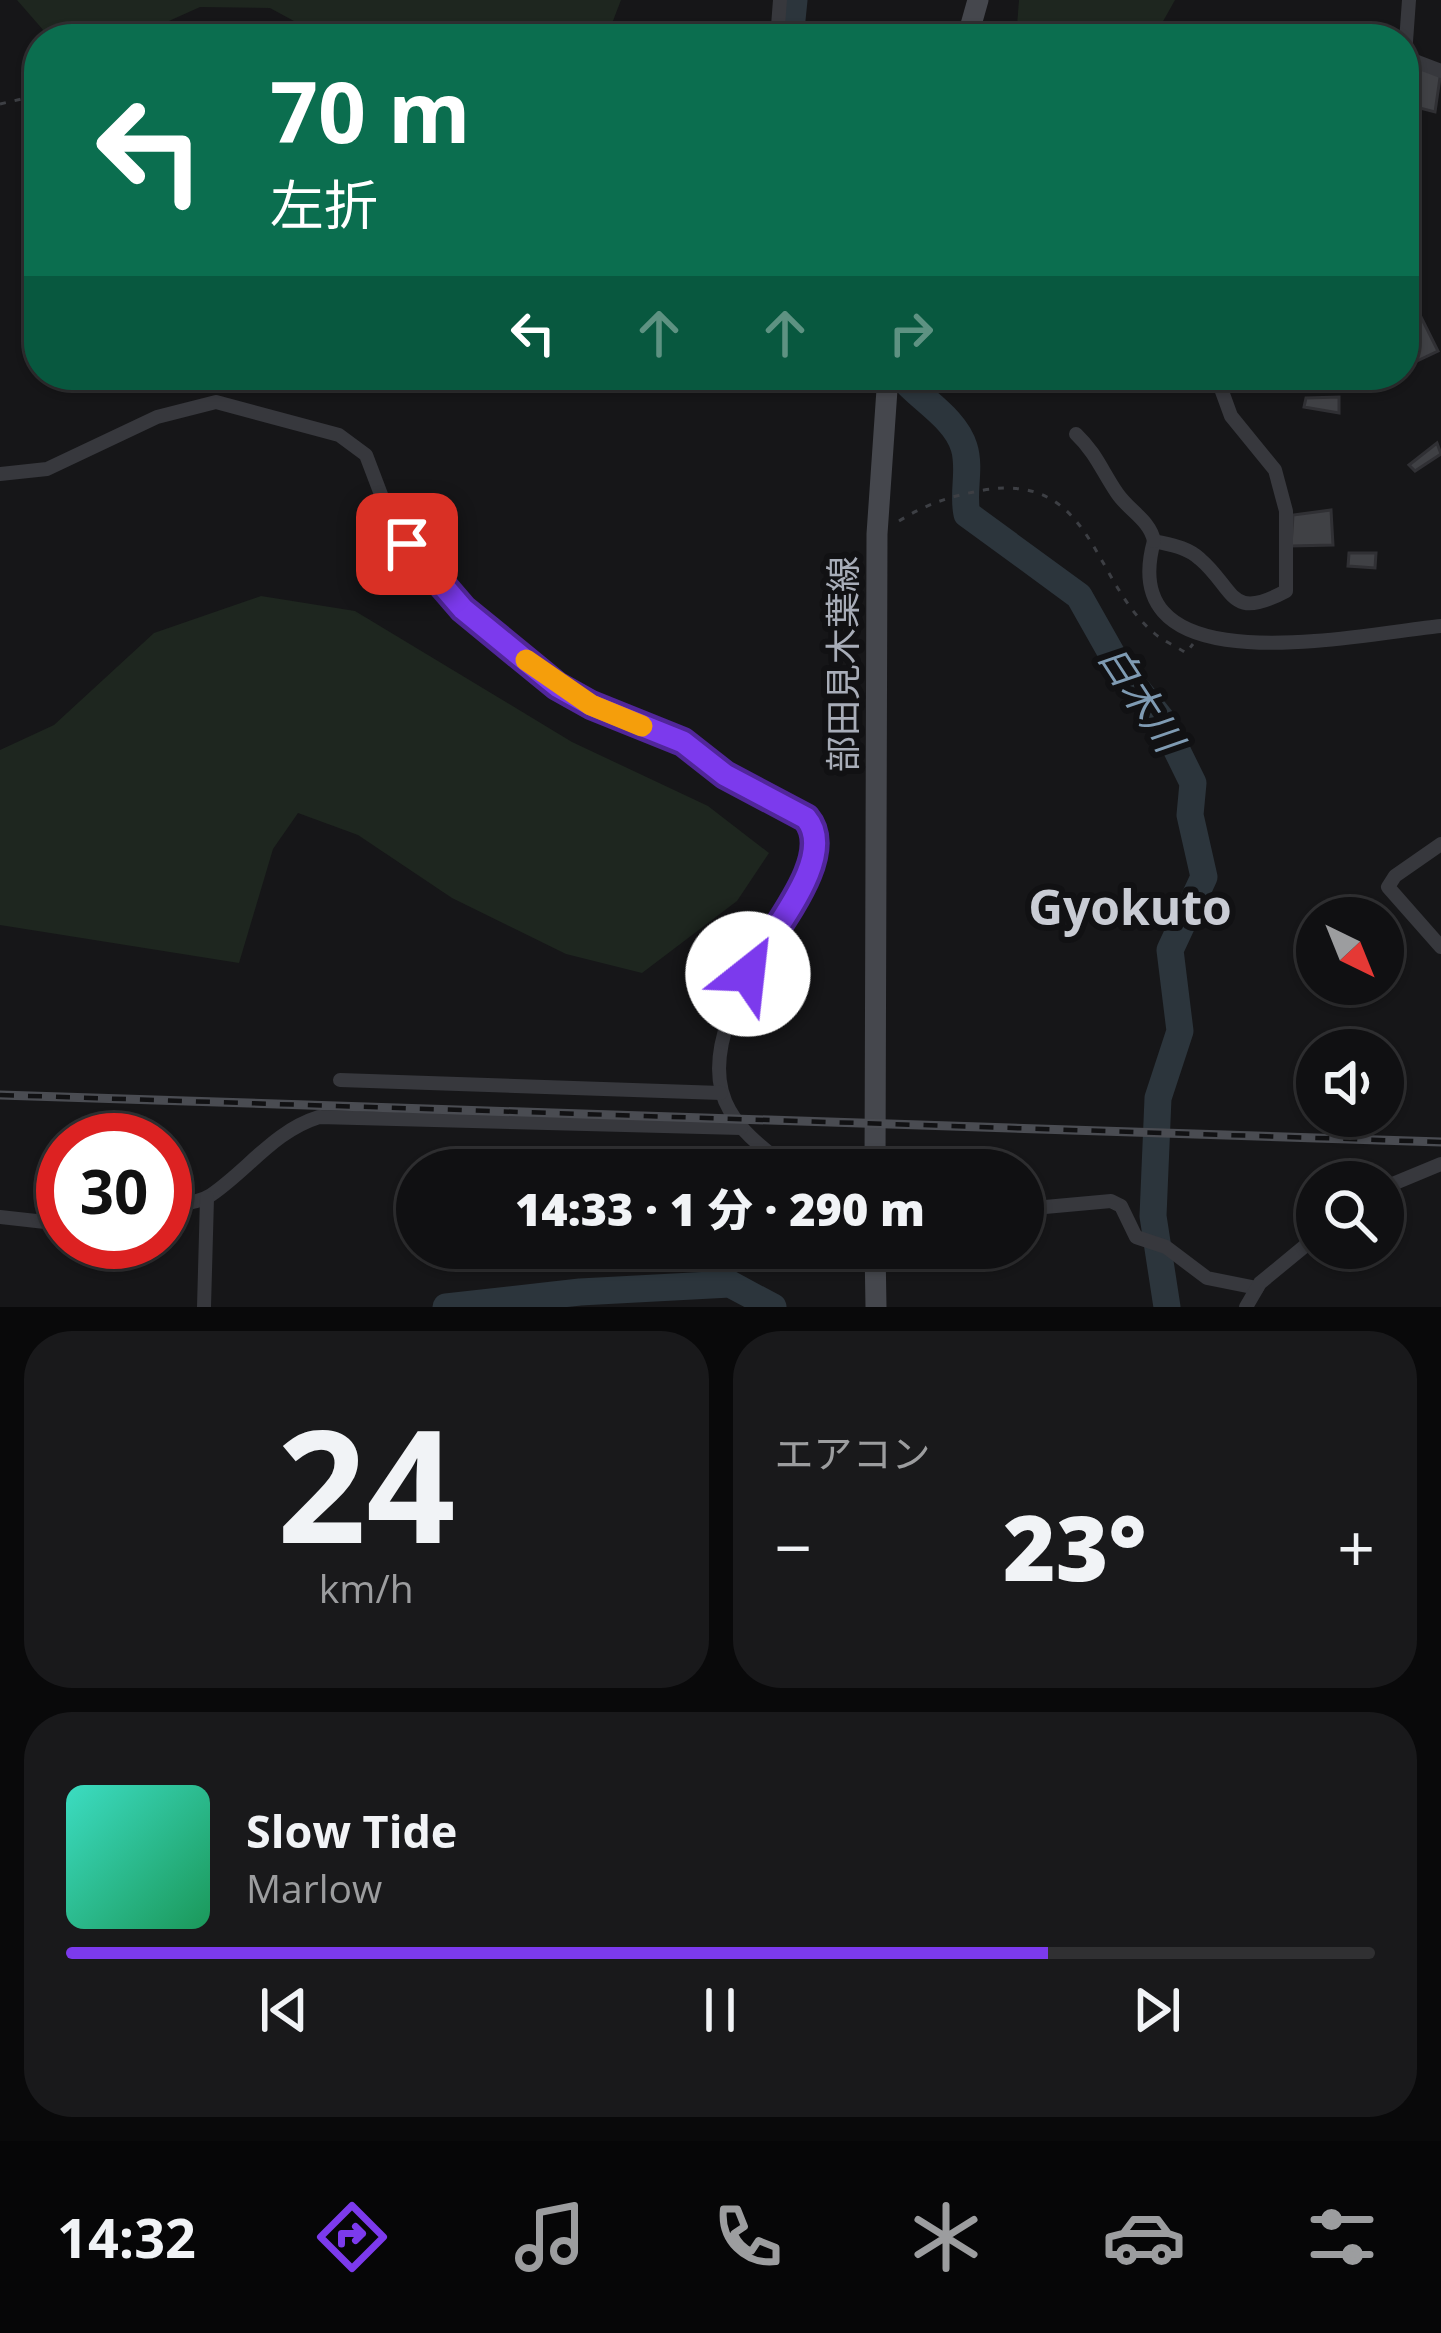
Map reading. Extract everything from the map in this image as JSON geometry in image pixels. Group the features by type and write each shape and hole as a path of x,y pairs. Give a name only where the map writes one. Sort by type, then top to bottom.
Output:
{"main road":[{"name":"部田見木葉線","path":"875,1149 877,534 884,390"},
{"path":"875,1269 876,1307"}],"street":[{"path":"1154,542 1185,548 1204,561 1229,597 1246,604 1263,604 1286,591 1286,512 1275,470 1231,416 1221,390"},
{"path":"0,474 47,469 157,417 216,402 339,435 366,455 388,513 407,544 463,609 557,686 683,742 725,775 806,818 818,834 818,853 748,974 724,1042 721,1093 741,1128 766,1149"},
{"path":"1076,434 1099,456 1118,494 1152,530 1154,542 1146,571 1149,587 1162,608 1199,637 1269,642 1441,626"},
{"path":"1441,844 1394,876 1388,887 1441,947"},
{"path":"340,1080 721,1093"},
{"path":"192,1202 207,1198 297,1124 319,1118 741,1128"},
{"path":"1404,1179 1441,1164"},
{"path":"204,1307 207,1198"},
{"path":"1044,1207 1111,1201 1144,1241 1166,1247 1207,1278 1256,1288"},
{"path":"0,1217 36,1221"},
{"path":"1246,1307 1256,1288 1296,1254"}],"path":[{"path":"877,534 934,499 1003,488 1048,496 1075,520 1154,633 1186,652 1199,637"}],"shaded area":[{"path":"17,0 621,0 612,24 299,24 270,8 200,7 162,24 38,24"},
{"path":"1019,0 1175,0 1161,24 1017,24"},
{"path":"261,596 355,611 572,742 708,806 769,853 737,901 642,973 566,954 452,898 358,835 298,813 273,849 239,963 0,925 0,750 54,725 154,633"}],"building":[{"path":"1419,64 1441,71 1435,112 1419,108"},
{"path":"1419,318 1438,351 1419,360"},
{"path":"1339,397 1339,413 1304,407 1306,398"},
{"path":"1437,443 1441,454 1415,471 1409,465"},
{"path":"1331,510 1333,545 1291,546 1293,515"},
{"path":"1349,553 1376,553 1375,568 1348,566"}],"waterway":[{"name":"白木川","path":"792,24 794,0"},
{"name":"白木川","path":"915,390 959,436 966,455 967,514 1079,596 1118,665 1162,720 1193,783 1190,815 1204,877 1170,950 1180,1031 1158,1098 1153,1216 1167,1307"},
{"path":"446,1307 580,1292 730,1284 773,1307"}],"railway":[{"path":"0,1095 1441,1142"}],"slow traffic":[{"path":"526,660 557,686 642,726"}],"district":[{"name":"Gyokuto","path":"1130,908"}],"route":[{"path":"407,544 463,609 557,686 683,742 725,775 806,818 815,829 818,853 808,876 770,931 748,974"}]}
